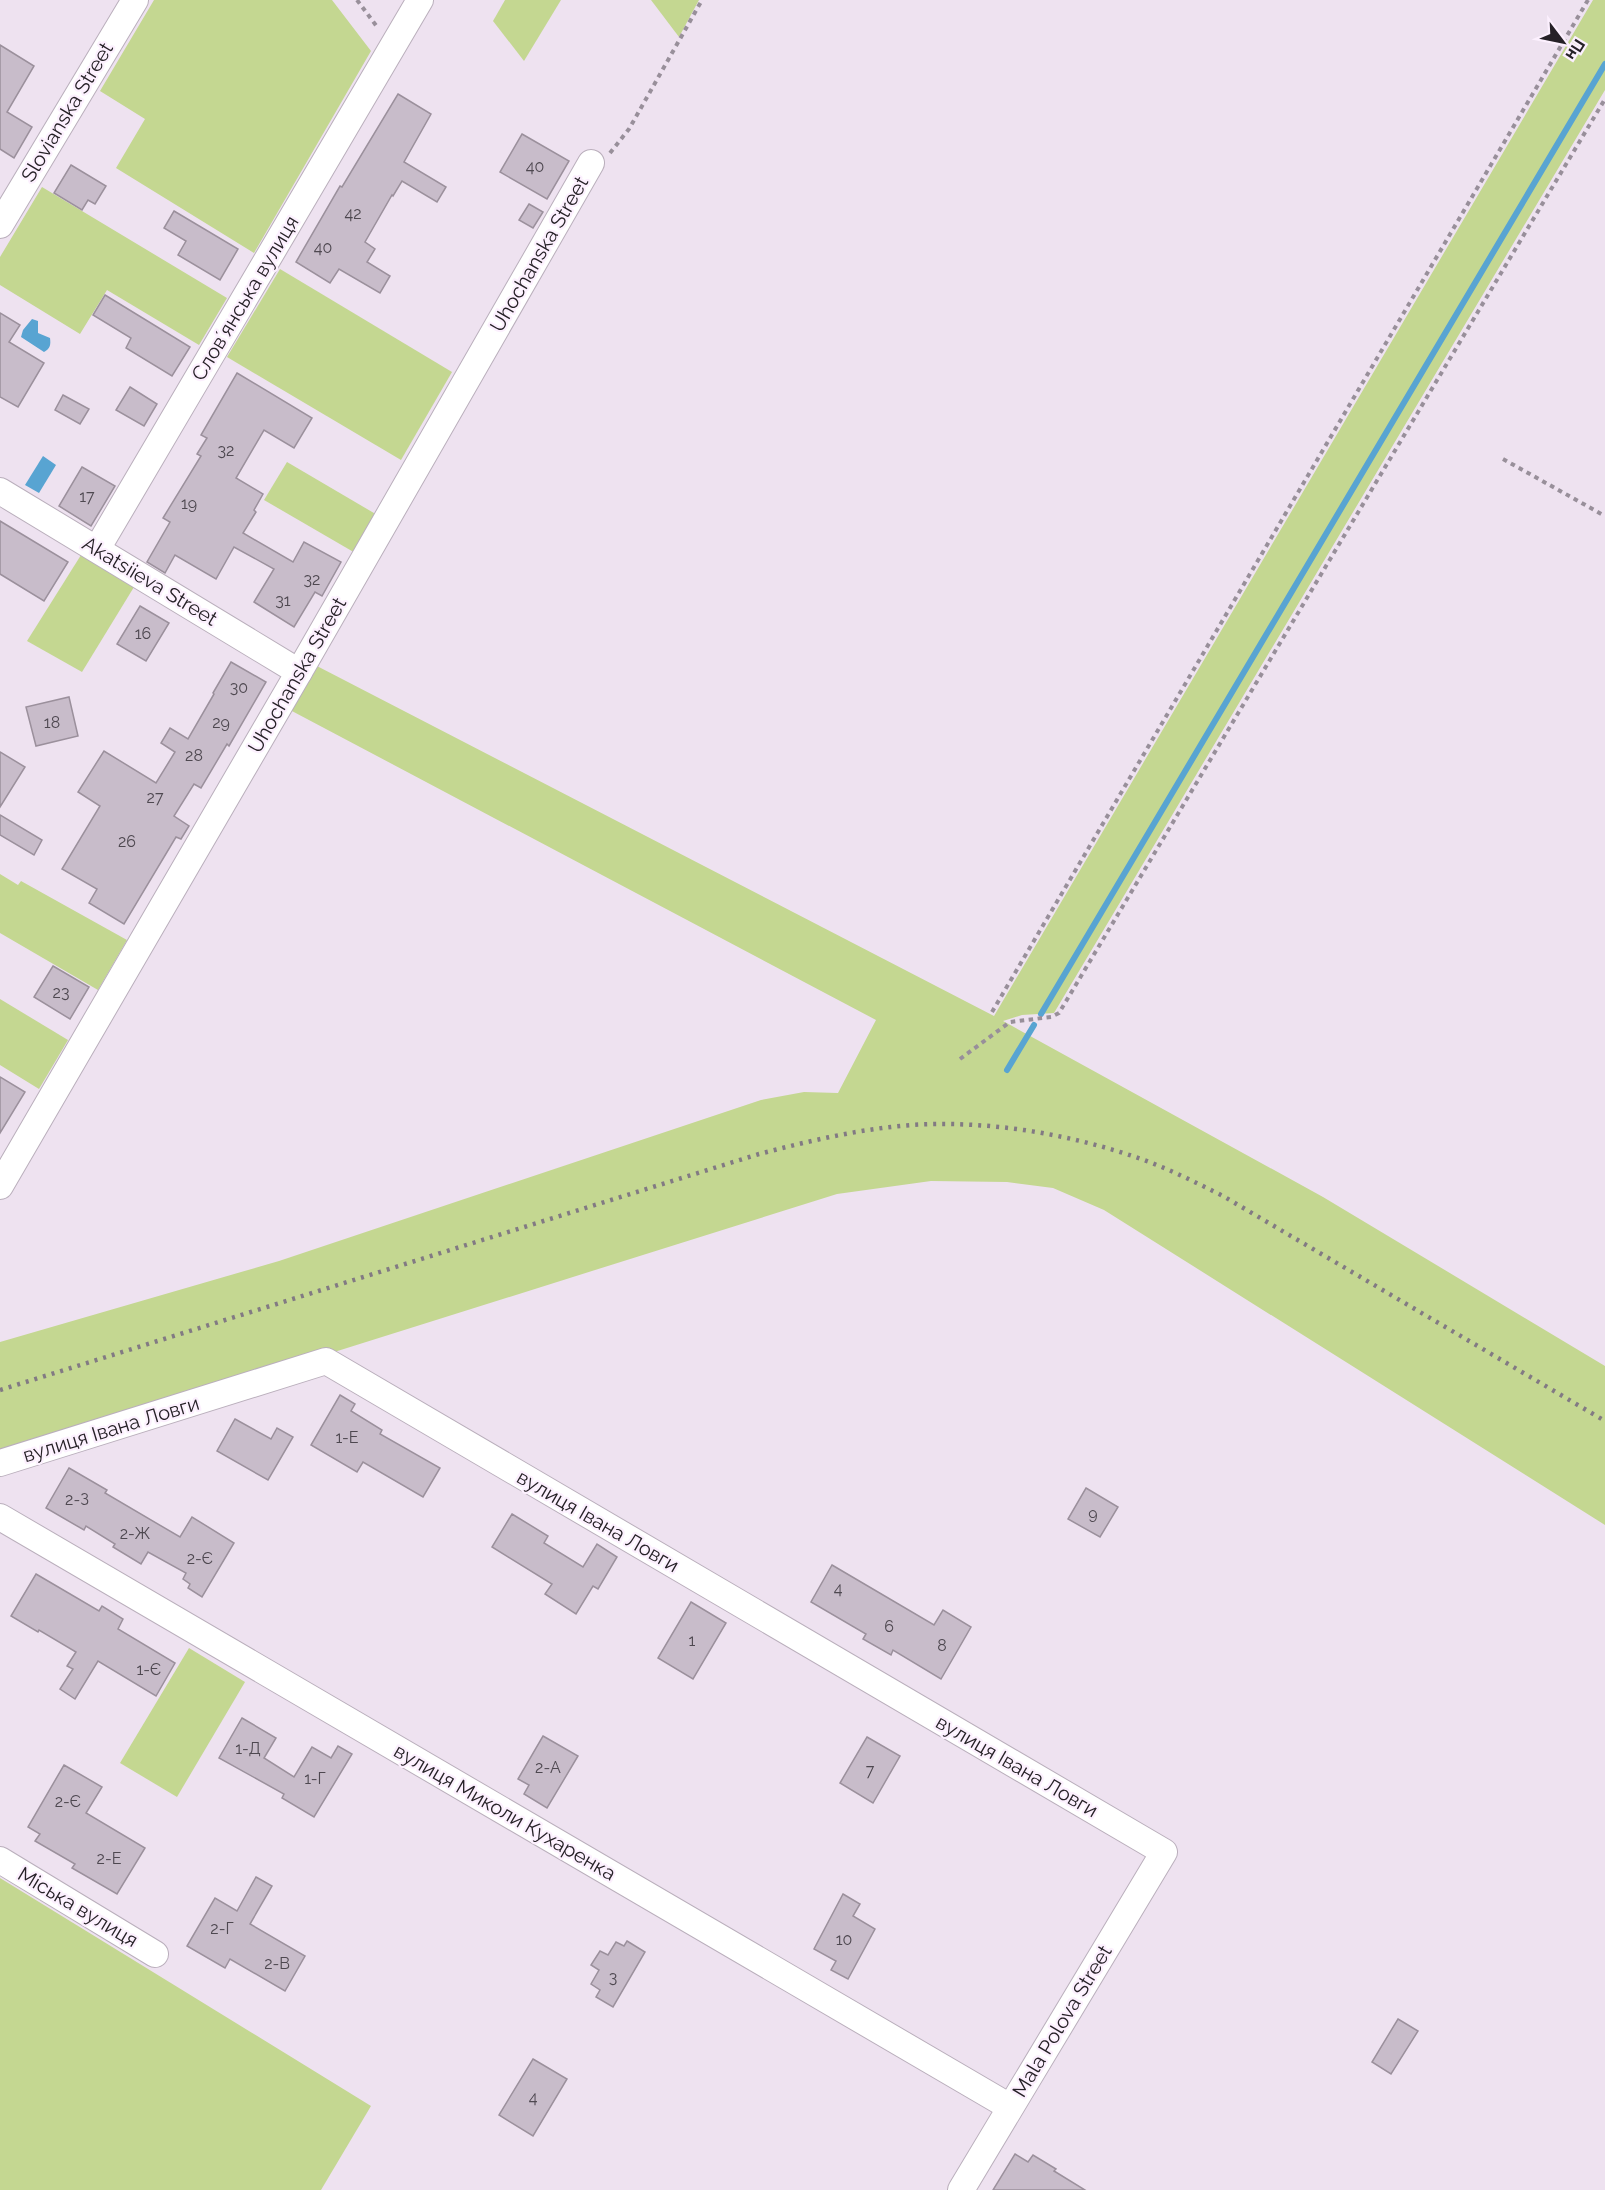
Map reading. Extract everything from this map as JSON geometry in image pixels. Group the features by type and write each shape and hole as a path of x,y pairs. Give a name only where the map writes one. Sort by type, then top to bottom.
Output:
{"street":[{"name":"Slovianska Street","path":"0,225 135,0"},
{"name":"Словʼянська вулиця","path":"97,549 420,0"},
{"name":"Uhochanska Street","path":"0,1186 591,163"},
{"name":"Akatsiieva Street","path":"0,491 299,672"},
{"name":"вулиця Івана Ловги","path":"0,1463 326,1361 1164,1852"},
{"name":"вулиця Миколи Кухаренка","path":"0,1517 1010,2107"},
{"name":"Mala Polova Street","path":"960,2190 1164,1852"},
{"name":"Міська вулиця","path":"0,1860 156,1954"}],"path":[{"path":"357,0 393,48"},
{"path":"591,163 613,150 622,140 702,0"},
{"path":"992,1012 1588,0"},
{"path":"960,1059 1010,1022 1051,1017 1059,1013 1605,99"},
{"path":"1503,459 1605,516"}],"green space":[{"path":"154,0 332,0 371,51 254,253 116,168 145,119 100,91"},
{"path":"505,0 561,0 524,61 493,21"},
{"path":"651,0 699,0 679,37"},
{"path":"1593,0 1605,0 1605,90 1054,1013 1022,1015 1003,1021 1323,1197 1605,1366 1605,1525 1104,1210 1053,1188 1007,1182 931,1181 837,1194 0,1457 0,1342 279,1261 761,1100 804,1092 838,1093 876,1020 290,710 315,665 994,1016"},
{"path":"42,187 227,298 199,345 107,290 80,334 0,285 0,257"},
{"path":"280,269 452,372 401,460 227,357"},
{"path":"287,462 379,516 357,554 264,500"},
{"path":"81,555 134,587 82,672 27,641"},
{"path":"0,874 18,885 21,881 127,940 98,990 0,933"},
{"path":"0,999 68,1040 39,1089 0,1065"},
{"path":"189,1648 245,1682 177,1797 120,1763"},
{"path":"0,1878 371,2106 321,2190 0,2190"}],"water":[{"path":"32,319 38,321 38,333 50,338 50,347 44,352 21,337 23,330"},
{"path":"43,456 56,465 39,493 25,485"}],"building":[{"path":"0,45 34,66 7,112 32,127 14,158 0,149"},
{"path":"398,94 431,114 404,162 446,187 437,202 402,181 392,195 365,242 375,249 367,262 390,276 380,293 339,269 330,283 296,262 340,186 342,187"},
{"path":"522,134 569,161 547,199 500,172"},
{"path":"71,165 106,186 95,204 88,200 82,210 54,193"},
{"path":"529,204 543,212 533,228 519,220"},
{"path":"174,211 238,249 220,280 178,255 186,241 164,228"},
{"path":"105,295 190,347 172,376 126,348 131,338 93,315"},
{"path":"0,313 20,325 9,342 44,363 18,407 0,397"},
{"path":"237,373 312,418 294,448 264,430 236,478 263,494 254,510 256,512 243,533 293,562 304,542 341,562 322,596 315,592 294,627 254,602 274,569 234,547 216,579 175,555 165,573 147,562 170,522 163,518 201,456 197,454 207,438 201,435"},
{"path":"130,387 157,404 144,426 116,410"},
{"path":"63,395 89,409 80,424 55,410"},
{"path":"82,467 115,486 91,526 59,506"},
{"path":"0,521 68,562 44,601 0,574"},
{"path":"140,606 169,623 146,661 117,644"},
{"path":"231,662 266,682 229,746 227,744 201,788 194,784 174,816 189,826 181,839 176,837 124,924 89,903 97,889 62,869 100,806 78,792 104,751 156,783 175,752 161,743 170,728 188,739"},
{"path":"69,697 78,736 36,746 26,707"},
{"path":"0,752 25,767 0,807"},
{"path":"0,815 42,840 34,855 0,835"},
{"path":"53,966 89,987 70,1019 34,997"},
{"path":"0,1077 25,1092 0,1133"},
{"path":"340,1395 355,1404 351,1411 382,1430 380,1434 440,1468 423,1497 363,1462 357,1472 311,1445"},
{"path":"235,1419 271,1439 277,1428 293,1437 268,1480 217,1451"},
{"path":"69,1468 107,1490 105,1493 180,1537 192,1517 234,1543 202,1597 188,1588 190,1584 183,1579 186,1573 148,1552 141,1564 113,1547 115,1544 86,1526 84,1530 46,1508"},
{"path":"1086,1488 1118,1507 1100,1537 1068,1519"},
{"path":"512,1514 548,1536 544,1543 583,1567 597,1544 617,1557 598,1589 593,1586 576,1614 545,1594 552,1584 492,1547"},
{"path":"832,1565 934,1625 943,1610 971,1627 941,1679 893,1650 891,1655 863,1639 866,1634 811,1602"},
{"path":"36,1574 99,1611 102,1606 123,1619 118,1629 175,1663 156,1696 98,1661 75,1699 60,1689 73,1669 67,1666 76,1652 11,1616"},
{"path":"691,1602 726,1623 693,1679 658,1658"},
{"path":"242,1718 276,1738 264,1758 294,1777 312,1747 331,1758 338,1746 352,1754 314,1817 282,1798 284,1794 219,1758"},
{"path":"543,1736 578,1756 547,1808 524,1794 529,1785 518,1779"},
{"path":"867,1737 900,1756 873,1803 840,1783"},
{"path":"64,1765 102,1787 86,1813 145,1848 117,1894 72,1868 75,1864 35,1841 40,1834 28,1827"},
{"path":"256,1877 272,1886 250,1924 305,1956 285,1991 230,1959 225,1968 187,1946 215,1898 237,1911"},
{"path":"843,1894 860,1904 853,1916 875,1929 848,1979 831,1970 836,1961 814,1949"},
{"path":"627,1941 645,1952 613,2007 596,1997 600,1990 591,1984 599,1970 591,1965 600,1951 608,1955 616,1942 624,1946"},
{"path":"1398,2019 1418,2031 1391,2074 1372,2062"},
{"path":"533,2059 567,2079 533,2136 499,2115"},
{"path":"1015,2154 1028,2162 1033,2155 1085,2190 993,2190"}],"waterway":[{"path":"1041,1014 1605,64"},
{"path":"1007,1070 1034,1025"}],"railway":[{"path":"0,1390 759,1154 853,1133 911,1125 940,1124 1000,1127 1059,1136 1116,1151 1174,1172 1223,1196 1605,1421"}]}
